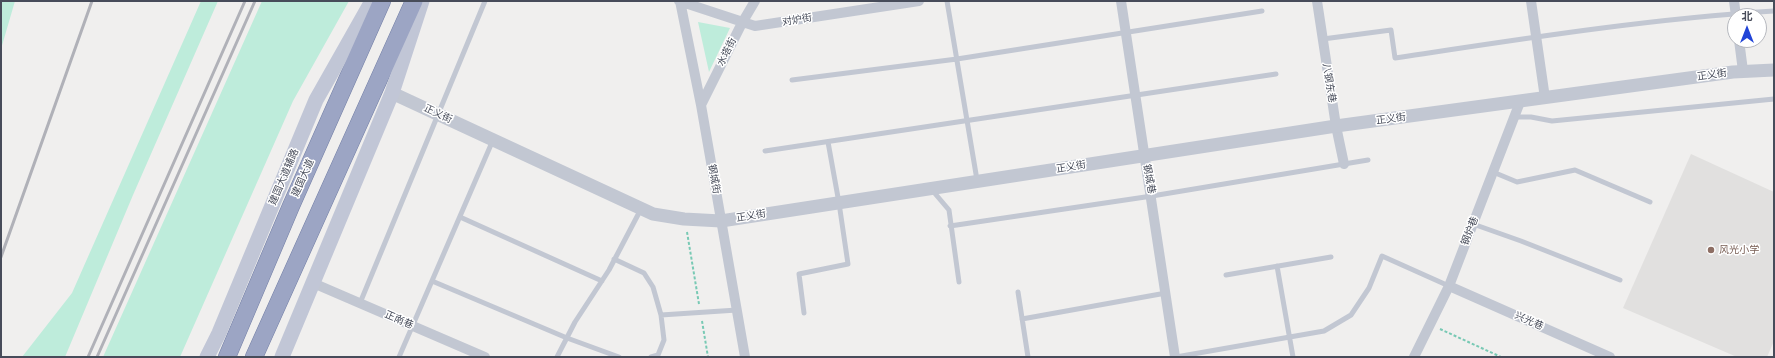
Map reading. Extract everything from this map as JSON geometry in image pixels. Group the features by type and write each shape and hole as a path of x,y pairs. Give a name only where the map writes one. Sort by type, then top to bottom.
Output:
{"highway":[{"name":"建国大道","path":"227,357 291,206 382,1"},
{"path":"254,357 414,1"}],"main road":[{"name":"建国大道辅路","path":"207,357 219,333 316,100 372,1"},
{"path":"282,357 392,93 422,1"}],"street":[{"name":"对炉街","path":"680,1 742,23 755,26 919,1"},
{"name":"钢城街","path":"680,1 701,105 745,357"},
{"name":"水塔街","path":"701,105 742,23 755,1"},
{"name":"钢城巷","path":"1121,1 1176,357"},
{"name":"八钢东巷","path":"1317,1 1336,126 1344,164"},
{"path":"1531,1 1545,98"},
{"path":"1740,48 1743,72"},
{"name":"正义街","path":"392,93 653,214 684,219 721,221 1336,126 1743,72 1774,70"},
{"name":"钢炉巷","path":"1414,357 1449,286 1520,102"},
{"name":"正南巷","path":"313,283 485,357"},
{"name":"兴光巷","path":"1449,286 1610,357"}],"lane":[{"path":"360,303 485,1"},
{"path":"947,1 977,181"},
{"path":"792,80 957,59 1262,11"},
{"path":"1323,39 1391,30 1395,58 1536,36 1727,15"},
{"path":"766,151 1276,74"},
{"path":"1514,117 1531,117 1552,121 1774,100"},
{"path":"399,357 493,140"},
{"path":"804,313 799,274 848,264 840,203 828,142"},
{"path":"950,226 1152,196 1368,160"},
{"path":"1493,172 1517,182 1576,170 1650,202"},
{"path":"931,189 949,210 958,282"},
{"path":"558,357 567,338 602,281 641,209"},
{"path":"460,217 602,281"},
{"path":"1473,224 1521,241 1620,280"},
{"path":"1176,357 1324,331 1351,316 1369,288 1382,256 1449,286"},
{"path":"1226,275 1331,257"},
{"path":"614,259 644,273 653,287 661,315 664,340 658,355 650,357"},
{"path":"1277,266 1293,357"},
{"path":"432,281 567,338 619,357"},
{"path":"1018,292 1028,357"},
{"path":"1022,319 1166,293"},
{"path":"661,315 737,310"}],"path":[{"path":"684,219 708,357"},
{"path":"1430,325 1501,357"}],"shaded area":[{"name":"风光小学","path":"1691,154 1774,192 1774,341 1767,357 1737,357 1623,308"}],"green space":[{"path":"2,1 15,1 1,49 1,3"},
{"path":"201,1 218,1 133,195 65,357 22,357 72,293"},
{"path":"262,1 349,1 293,101 180,357 103,357"},
{"path":"698,22 730,28 709,72"}],"railway":[{"path":"1,257 92,1"},
{"path":"88,357 245,1"},
{"path":"97,357 255,1"}],"place":[{"name":"风光小学","path":"1711,250"}]}
